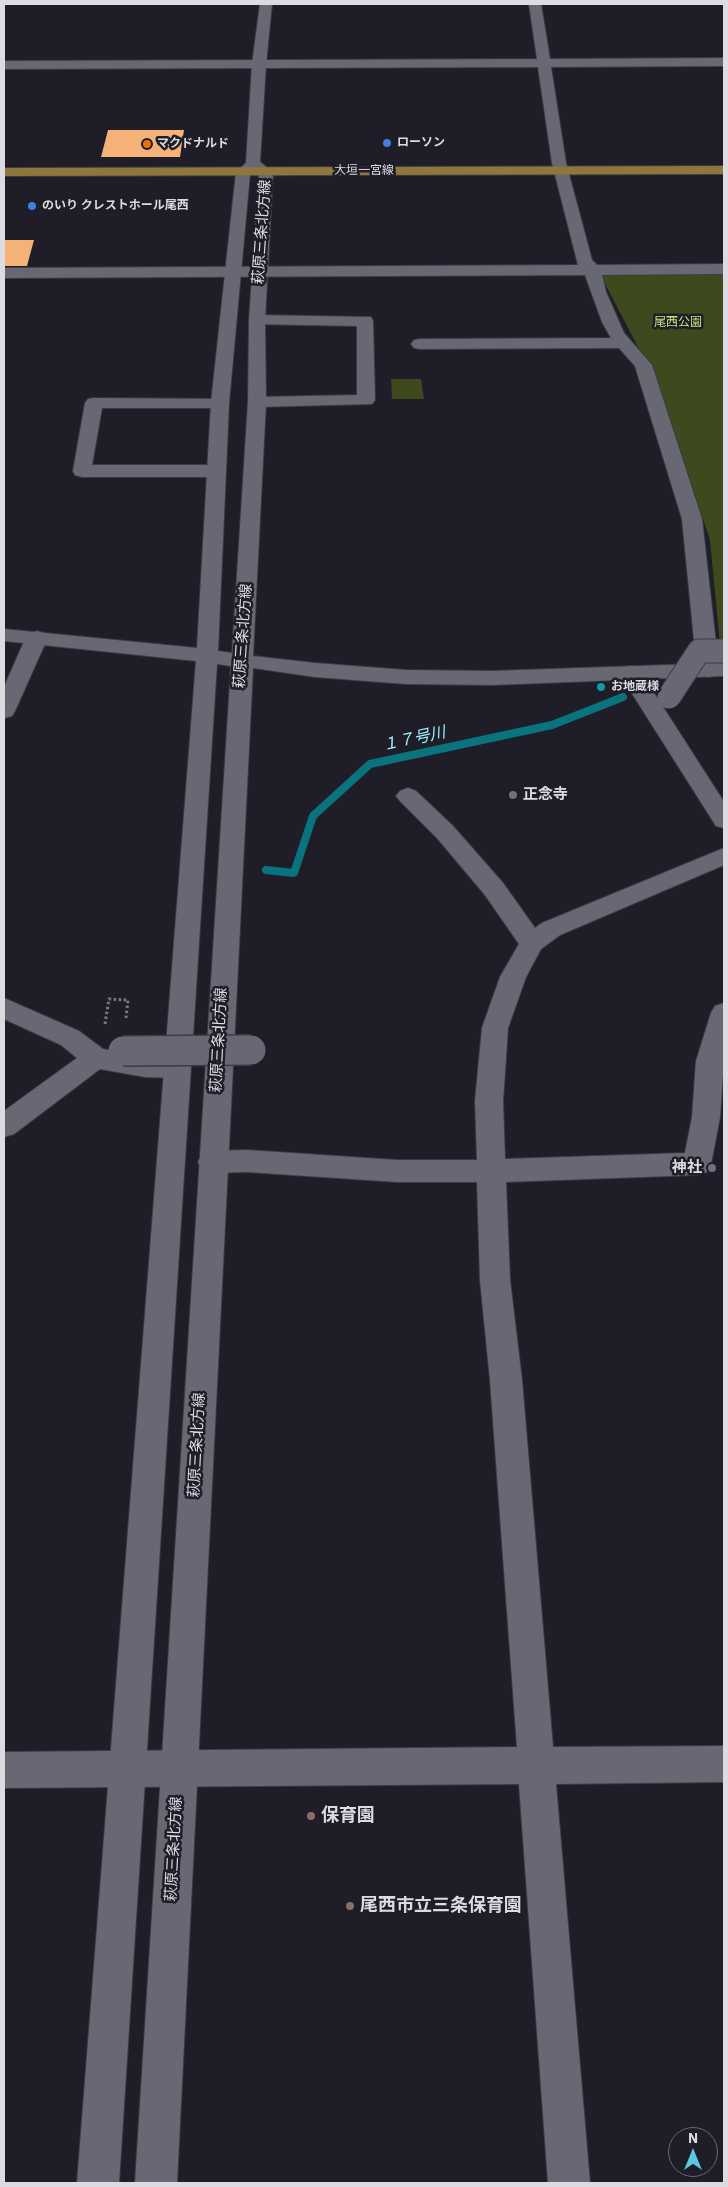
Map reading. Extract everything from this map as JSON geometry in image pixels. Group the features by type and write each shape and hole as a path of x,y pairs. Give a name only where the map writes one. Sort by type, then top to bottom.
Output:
{"main road":[{"name":"大垣一宮線","path":"4,172 561,167 724,163"},
{"name":"大垣一宮線","path":"4,164 254,169"},
{"name":"大垣一宮線","path":"561,167 724,170"}],"street":[{"path":"254,169 259,64 266,4"},
{"path":"4,635 206,656 315,670 406,677 492,678 716,670 692,519 643,365 624,343 610,322 598,292 592,269 584,262 561,167 544,63 539,19 535,4"},
{"path":"4,65 724,62"},
{"name":"萩原三条北方線","path":"156,2183 212,1162 257,402 259,270 254,169"},
{"name":"萩原三条北方線","path":"98,2183 206,656 220,403 234,270 254,169"},
{"path":"4,272 724,269"},
{"path":"257,320 366,321 366,400 257,402"},
{"path":"420,344 624,343"},
{"path":"216,471 82,471 94,403 220,403"},
{"path":"4,711 37,637"},
{"path":"669,697 699,651 724,651"},
{"path":"630,673 724,820"},
{"path":"408,796 445,832 494,889 532,943"},
{"path":"569,2183 506,1380 495,1280 489,1102 495,1028 513,977 532,943 551,929 724,856"},
{"path":"4,1008 70,1038 96,1058 145,1067 177,1068"},
{"path":"212,1162 247,1161 397,1171 492,1171 698,1164 706,1117 710,1061 724,1013"},
{"path":"123,1052 251,1050"},
{"path":"4,1126 96,1058"},
{"path":"4,1770 724,1764"}],"green space":[{"name":"尾西公園","path":"600,274 724,275 724,655 721,655 710,540 655,384"},
{"path":"391,379 421,379 424,399 392,399"}],"building":[{"path":"108,130 184,130 180,157 101,157"},
{"path":"4,240 34,240 27,266 4,266"}],"waterway":[{"name":"１７号川","path":"266,870 294,873 313,816 370,764 552,725 623,697"}],"place":[{"name":"ローソン","path":"387,143"},
{"name":"マクドナルド","path":"147,144"},
{"name":"のいり クレストホール尾西","path":"32,206"},
{"name":"お地蔵様","path":"601,687"},
{"name":"正念寺","path":"513,795"},
{"name":"神社","path":"712,1168"},
{"name":"保育園","path":"311,1816"},
{"name":"尾西市立三条保育園","path":"350,1906"}]}
